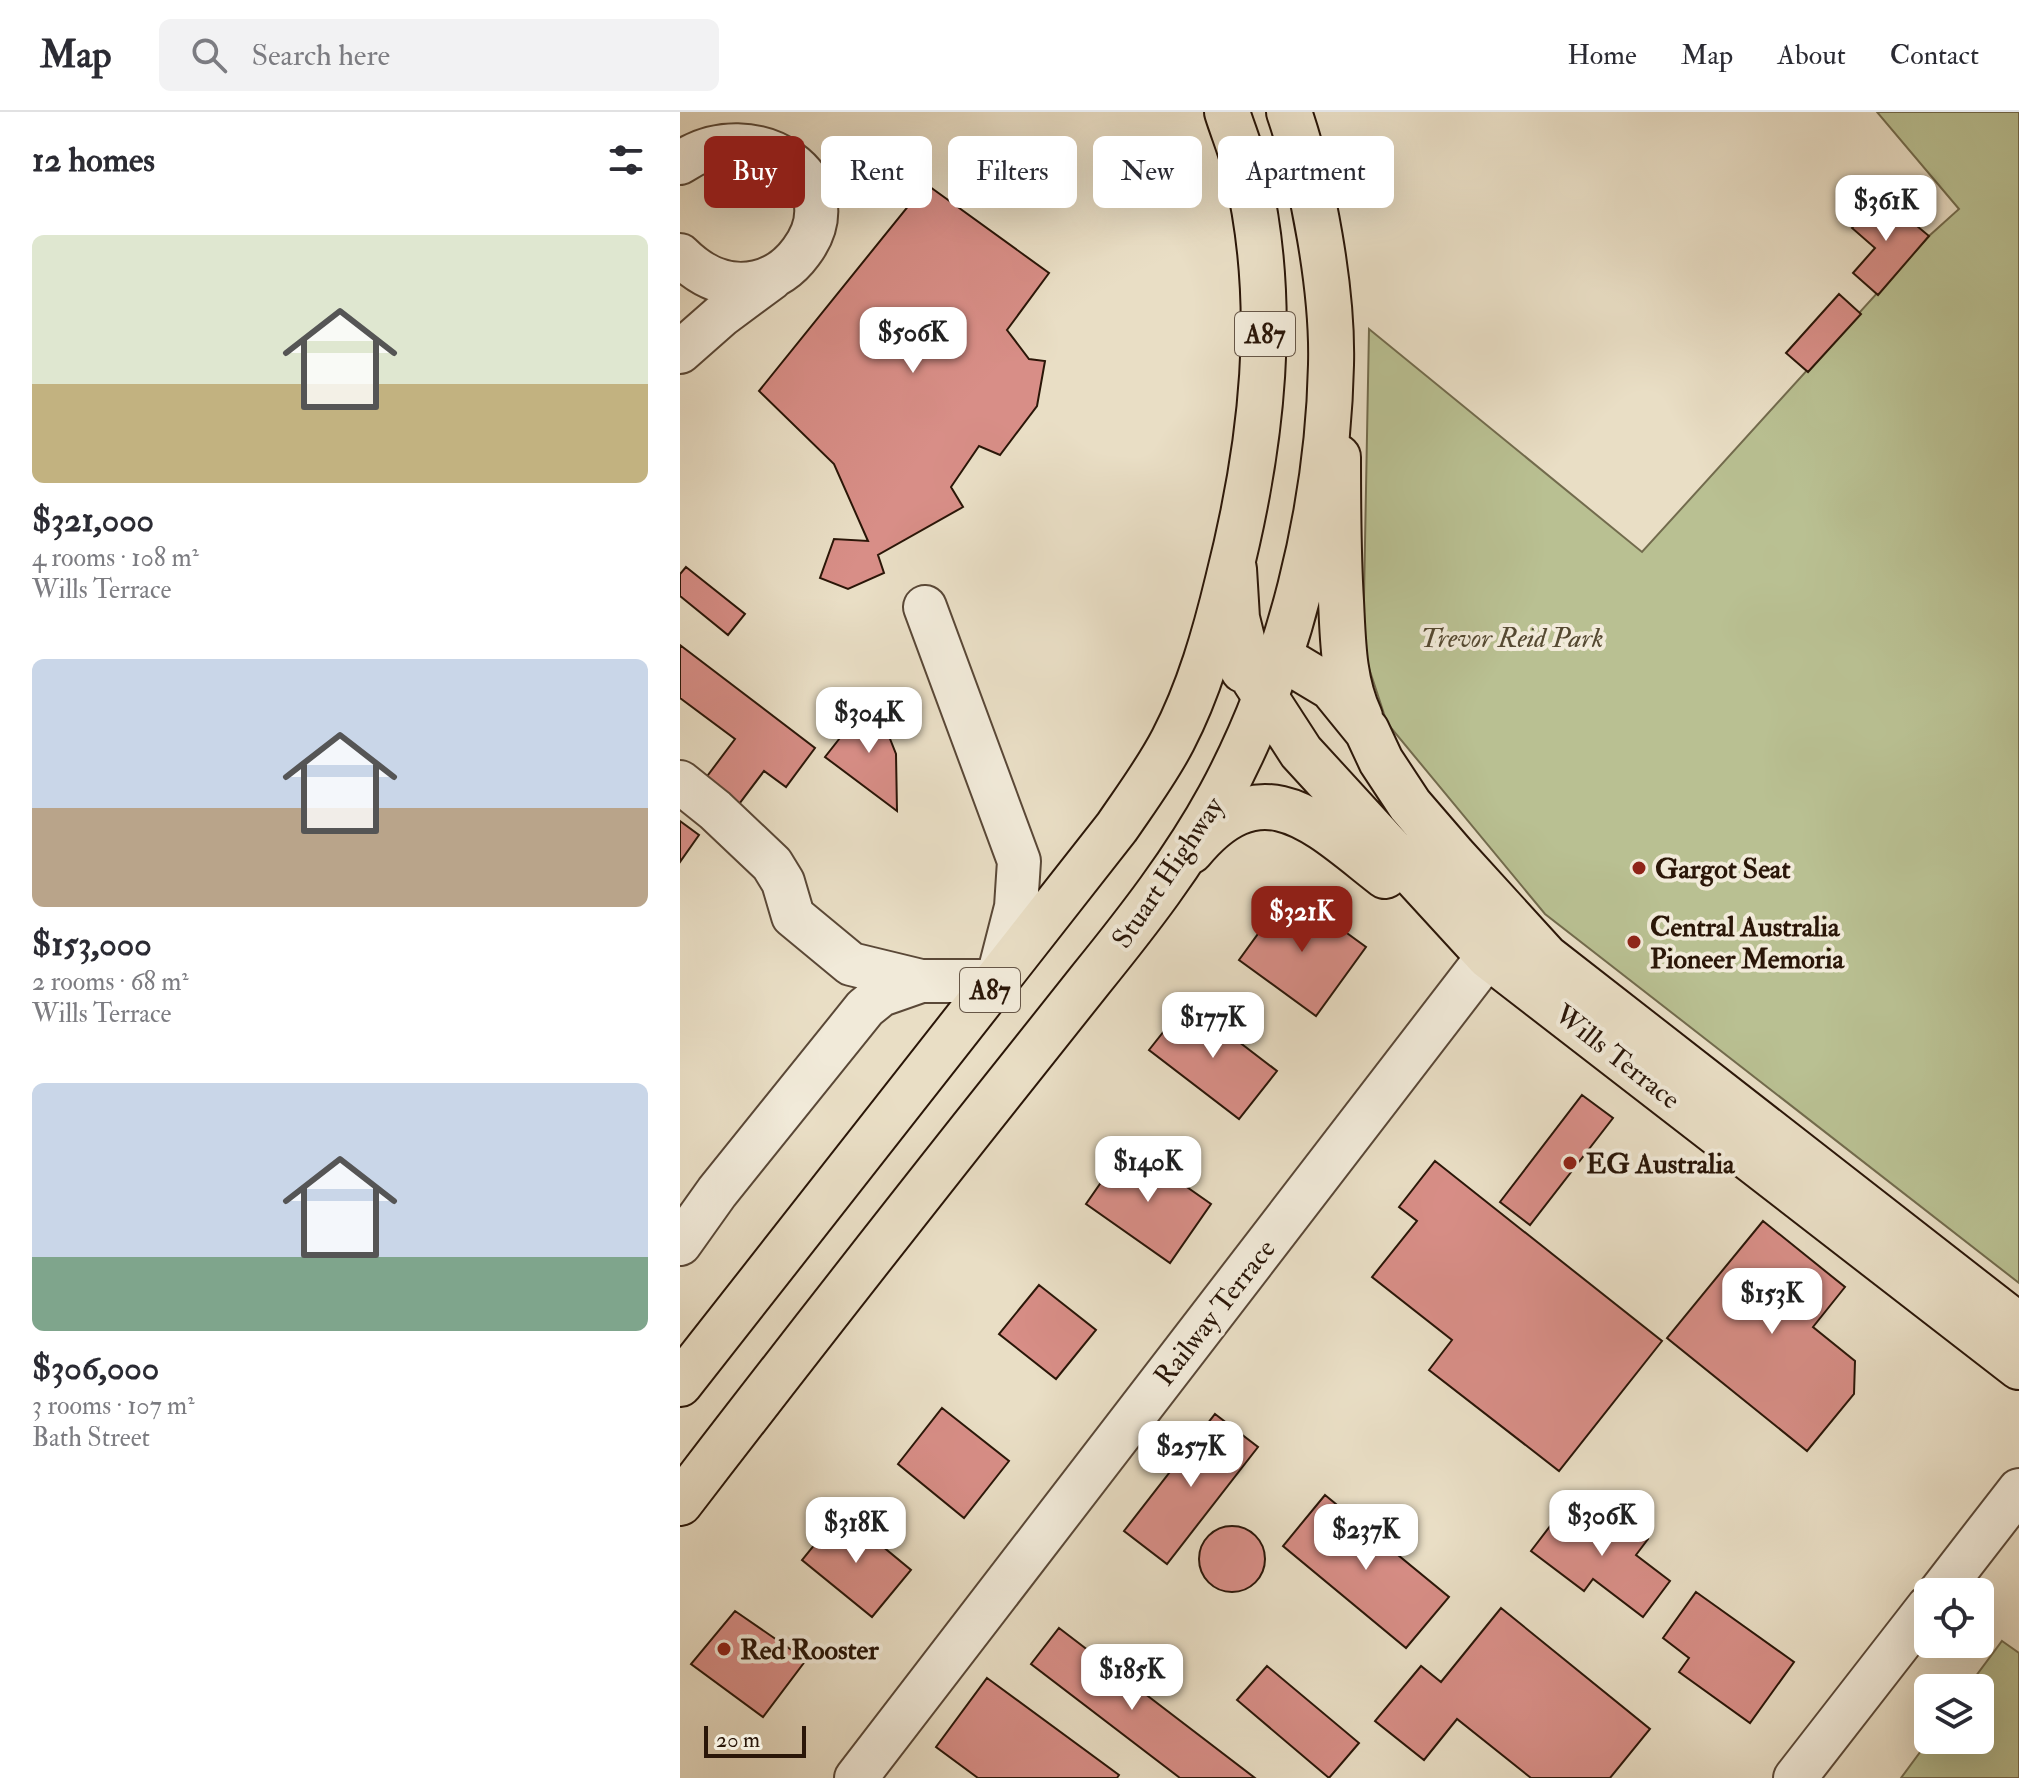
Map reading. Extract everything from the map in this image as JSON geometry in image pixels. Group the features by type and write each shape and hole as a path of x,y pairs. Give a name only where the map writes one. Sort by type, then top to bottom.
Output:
{"main road":[{"name":"A87","path":"680,1384 1117,827 1172,741 1189,706 1215,631 1234,558 1249,487 1264,364 1265,312 1260,258 1246,170 1227,112"},
{"name":"Stuart Highway","path":"680,1503 845,1289 1125,938 1175,870 1219,798 1241,754 1264,675 1308,547 1323,472 1331,362 1325,277 1310,195 1289,112"},
{"path":"1331,362 1338,427 1338,559 1343,649 1349,684 1367,731"},
{"path":"1172,741 1219,683 1264,675 1237,618 1234,558"},
{"name":"Wills Terrace","path":"2019,1326 1546,957 1501,939 1381,761 1367,731 1332,688 1297,667 1264,675 1301,752 1501,939 2019,1367"},
{"path":"1175,870 1209,829 1233,813 1270,806 1297,813 1320,826 1501,939"}],"street":[{"path":"680,352 722,315 794,262 806,246 814,226 813,190 795,157 763,137 746,134 699,114"},
{"path":"680,163 694,149 711,139 746,134"},
{"path":"680,255 693,268 729,284 763,281 780,273"},
{"path":"680,782 772,864 783,882 793,916 851,964 921,981 997,981 1016,907 1019,861 925,607"},
{"name":"Railway Terrace","path":"856,1778 1501,939"},
{"path":"680,1244 717,1192 865,1008 881,995 921,981"},
{"path":"1951,1578 2019,1490"},
{"path":"1795,1778 1914,1625"}],"green space":[{"name":"Trevor Reid Park","path":"1877,112 2019,112 2019,1283 1545,914 1387,723 1363,650 1369,329 1642,552 1929,236 1959,209"},
{"path":"2002,1641 2019,1653 2019,1778 1901,1778 1919,1754 1994,1754 1994,1674 1977,1674 1989,1658 1994,1658 1994,1652"}],"building":[{"path":"932,188 948,200 948,208 959,208 1049,273 1007,330 1029,359 1045,361 1037,406 1000,455 979,446 951,487 963,507 878,555 884,573 848,589 820,578 834,539 868,541 834,464 759,391 907,208 932,208"},
{"path":"1880,195 1929,236 1878,295 1853,273 1875,248 1852,228"},
{"path":"1839,294 1861,314 1808,372 1786,353"},
{"path":"686,567 745,614 728,635 680,596 680,574"},
{"path":"680,645 815,748 786,787 764,771 730,816 696,791 735,739 680,698"},
{"path":"873,696 896,754 897,811 825,757"},
{"path":"680,821 699,835 680,862"},
{"path":"1289,891 1366,947 1316,1016 1239,960"},
{"path":"1187,1002 1277,1071 1239,1119 1149,1050"},
{"path":"1582,1095 1613,1118 1530,1225 1500,1202"},
{"path":"1127,1145 1211,1204 1170,1263 1086,1204"},
{"path":"1435,1161 1662,1341 1559,1471 1429,1370 1452,1340 1372,1277 1417,1221 1399,1207"},
{"path":"1763,1221 1845,1287 1813,1327 1855,1361 1854,1394 1807,1451 1667,1338"},
{"path":"1039,1285 1096,1330 1056,1379 999,1334"},
{"path":"942,1408 1009,1461 964,1518 898,1464"},
{"path":"1215,1414 1258,1447 1167,1564 1124,1531"},
{"path":"1325,1495 1449,1597 1406,1648 1283,1546"},
{"path":"1567,1504 1598,1527 1610,1511 1648,1539 1636,1555 1670,1581 1643,1617 1593,1579 1584,1591 1531,1551"},
{"path":"841,1512 911,1570 872,1617 802,1560"},
{"path":"1232,1526 1255,1536 1265,1559 1255,1582 1232,1592 1209,1582 1199,1559 1209,1536"},
{"path":"1696,1592 1794,1662 1750,1723 1679,1672 1689,1658 1663,1638"},
{"path":"1501,1608 1650,1729 1610,1778 1531,1778 1457,1719 1424,1760 1375,1721 1421,1666 1441,1682"},
{"path":"735,1611 806,1660 763,1717 691,1664"},
{"path":"1059,1628 1255,1778 1180,1778 1031,1664"},
{"path":"1267,1666 1359,1743 1329,1778 1237,1700"},
{"path":"987,1678 1119,1775 1117,1778 978,1778 936,1747"}],"place":[{"name":"Gargot Seat","path":"1639,868"},
{"name":"Central Australia Pioneer Memoria","path":"1634,942"},
{"name":"EG Australia","path":"1570,1163"},
{"name":"Red Rooster","path":"724,1649"}]}
